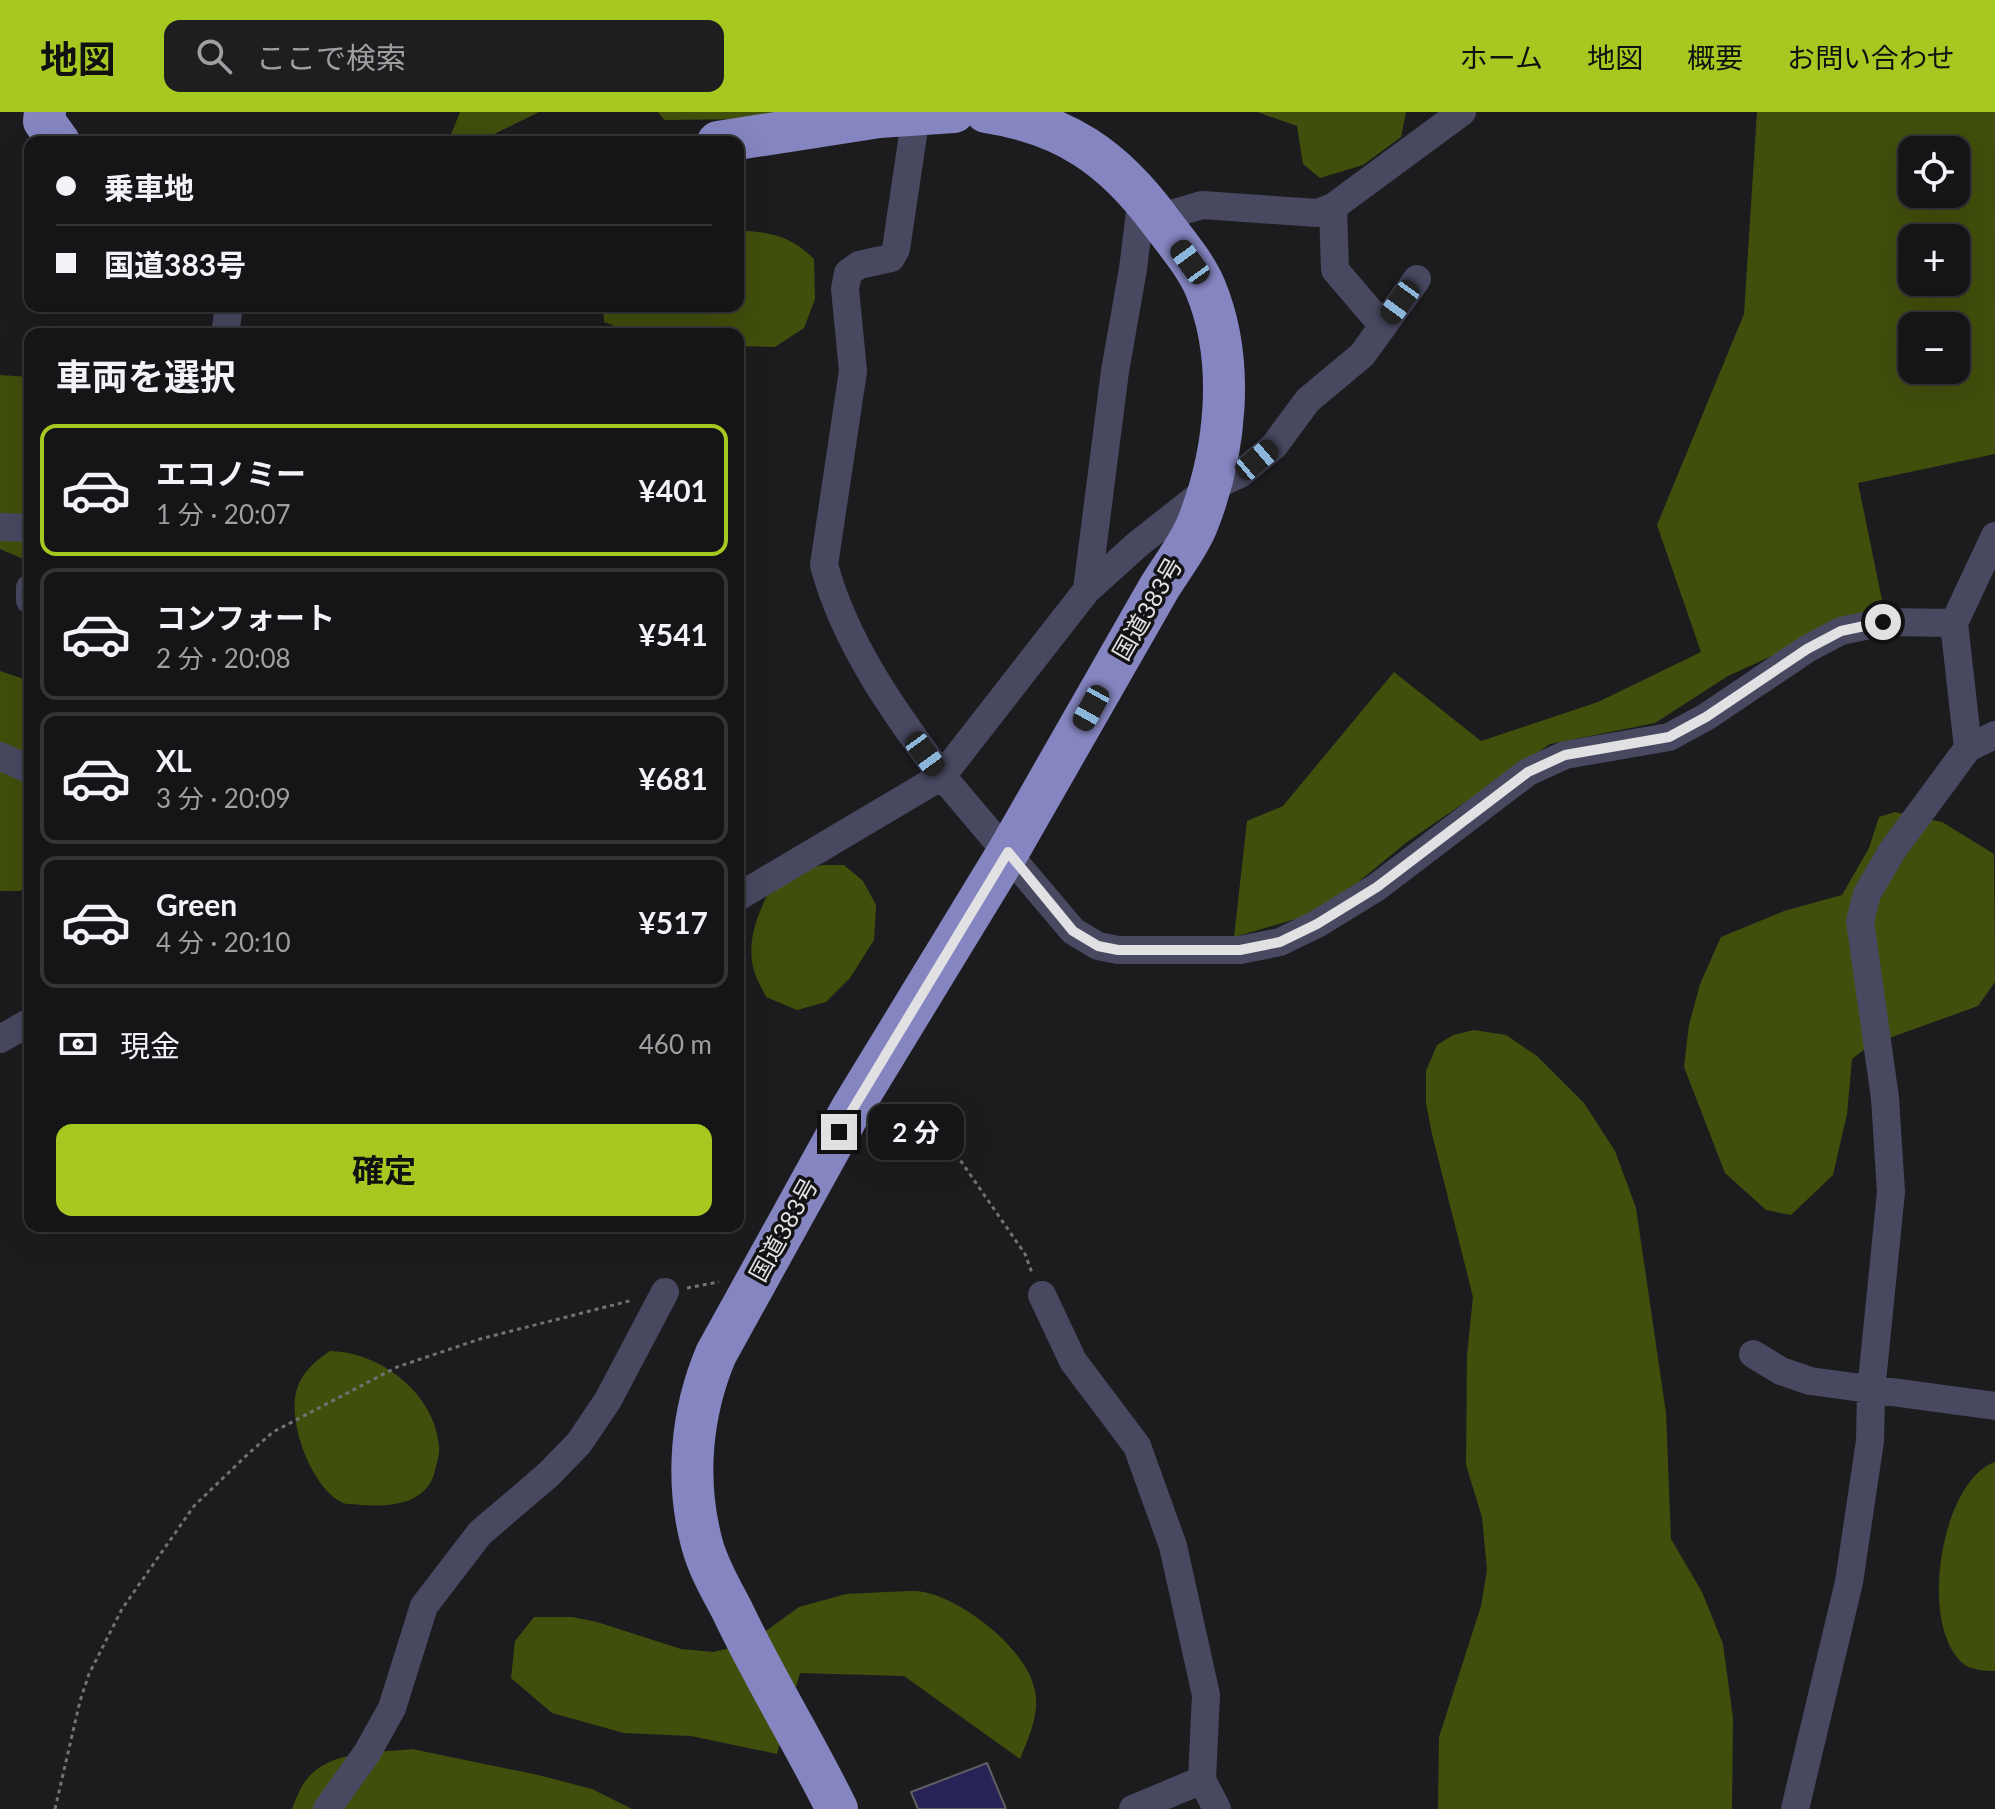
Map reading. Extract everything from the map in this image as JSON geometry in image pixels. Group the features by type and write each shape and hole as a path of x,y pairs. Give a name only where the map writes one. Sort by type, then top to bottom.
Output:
{"highway":[{"path":"45,112 44,121 55,136"},
{"name":"国道383号","path":"837,1809 754,1658 712,1569 697,1524 693,1484 694,1429 703,1390 716,1354 852,1108 1008,852 1196,528 1222,433 1222,356 1204,285 1150,207 1116,169 1074,138 1015,117 986,112"},
{"path":"744,138 879,117 935,114"}],"street":[{"path":"1087,590 1115,371 1133,269 1150,207 1202,205 1317,213 1333,207 1462,112"},
{"path":"935,114 896,249 891,258 859,265 848,273 845,289 853,371 824,565 830,589 892,709 942,776 1073,931 1098,946 1118,950 1240,950 1280,942 1317,924 1377,887 1528,772 1565,755 1669,737 1706,717 1807,649 1841,631 1883,622 1954,623"},
{"path":"1333,207 1335,270 1383,326"},
{"path":"744,893 942,776 1087,590 1138,544 1209,488 1240,474 1274,446 1308,400 1362,355 1417,279"},
{"path":"0,527 24,528"},
{"path":"1968,748 1954,623 1995,536"},
{"path":"1795,1809 1849,1582 1870,1441 1871,1391 1891,1192 1885,1098 1860,921 1867,894 1892,851 1968,748 1995,735"},
{"path":"0,756 24,767"},
{"path":"0,1039 24,1025"},
{"path":"327,1809 367,1753 392,1708 424,1606 480,1533 549,1474 579,1443 608,1400 665,1292"},
{"path":"1042,1295 1073,1361 1137,1446 1173,1546 1206,1695 1202,1780 1217,1809"},
{"path":"1753,1354 1781,1371 1810,1381 1995,1406"},
{"path":"1133,1809 1202,1780"}],"path":[{"path":"956,1154 1025,1254 1042,1295"},
{"path":"55,1809 85,1687 122,1609 194,1506 273,1432 397,1367 480,1339 665,1292 759,1277"}],"green space":[{"path":"460,112 539,112 490,136 450,136"},
{"path":"658,112 789,112 746,119 664,120"},
{"path":"1257,112 1406,112 1401,137 1363,165 1320,178 1303,164 1297,126"},
{"path":"1757,112 1995,112 1995,454 1858,483 1883,605 1728,676 1655,723 1550,744 1407,842 1323,911 1234,937 1247,821 1283,806 1394,672 1481,741 1598,702 1701,652 1657,525 1744,314"},
{"path":"744,231 779,236 814,259 815,299 804,328 775,347 744,346 744,328 620,328 604,322 603,312 744,312"},
{"path":"0,375 24,377 24,558 0,549"},
{"path":"0,671 24,679 24,889 0,891"},
{"path":"1895,812 1942,822 1994,854 1995,982 1978,1006 1870,1045 1852,1059 1847,1114 1833,1175 1791,1215 1766,1210 1725,1173 1684,1067 1689,1025 1700,984 1721,937 1784,911 1842,895 1869,848 1879,817"},
{"path":"823,865 844,865 863,881 876,905 874,940 850,978 826,1002 797,1010 766,997 753,967 754,931 777,876"},
{"path":"1474,1030 1506,1035 1537,1056 1584,1103 1615,1151 1636,1208 1666,1413 1671,1539 1702,1592 1723,1644 1733,1718 1732,1809 1438,1809 1439,1737 1481,1606 1487,1570 1482,1517 1466,1465 1467,1355 1473,1297 1432,1134 1426,1103 1426,1071 1437,1045 1453,1035"},
{"path":"330,1351 349,1353 386,1368 416,1393 427,1409 435,1427 439,1455 431,1481 416,1497 396,1504 345,1504 331,1495 311,1468 298,1433 295,1399 304,1375"},
{"path":"1995,1462 1995,1671 1968,1667 1950,1647 1942,1621 1939,1590 1941,1558 1960,1497 1976,1475"},
{"path":"910,1591 940,1597 973,1615 1018,1656 1028,1672 1036,1696 1033,1724 1020,1759 904,1676 800,1673 777,1754 691,1736 624,1733 552,1713 511,1678 515,1641 534,1617 572,1617 681,1649 713,1652 748,1644 799,1607 846,1594"},
{"path":"412,1749 592,1789 632,1809 292,1809 302,1786 323,1765 352,1755"}],"building":[{"path":"987,1763 1006,1809 918,1809 911,1792"}],"route":[{"path":"839,1132 1008,852 1073,931 1098,946 1118,950 1240,950 1280,942 1317,924 1377,887 1528,772 1565,755 1669,737 1706,717 1807,649 1841,631 1883,622"}]}
